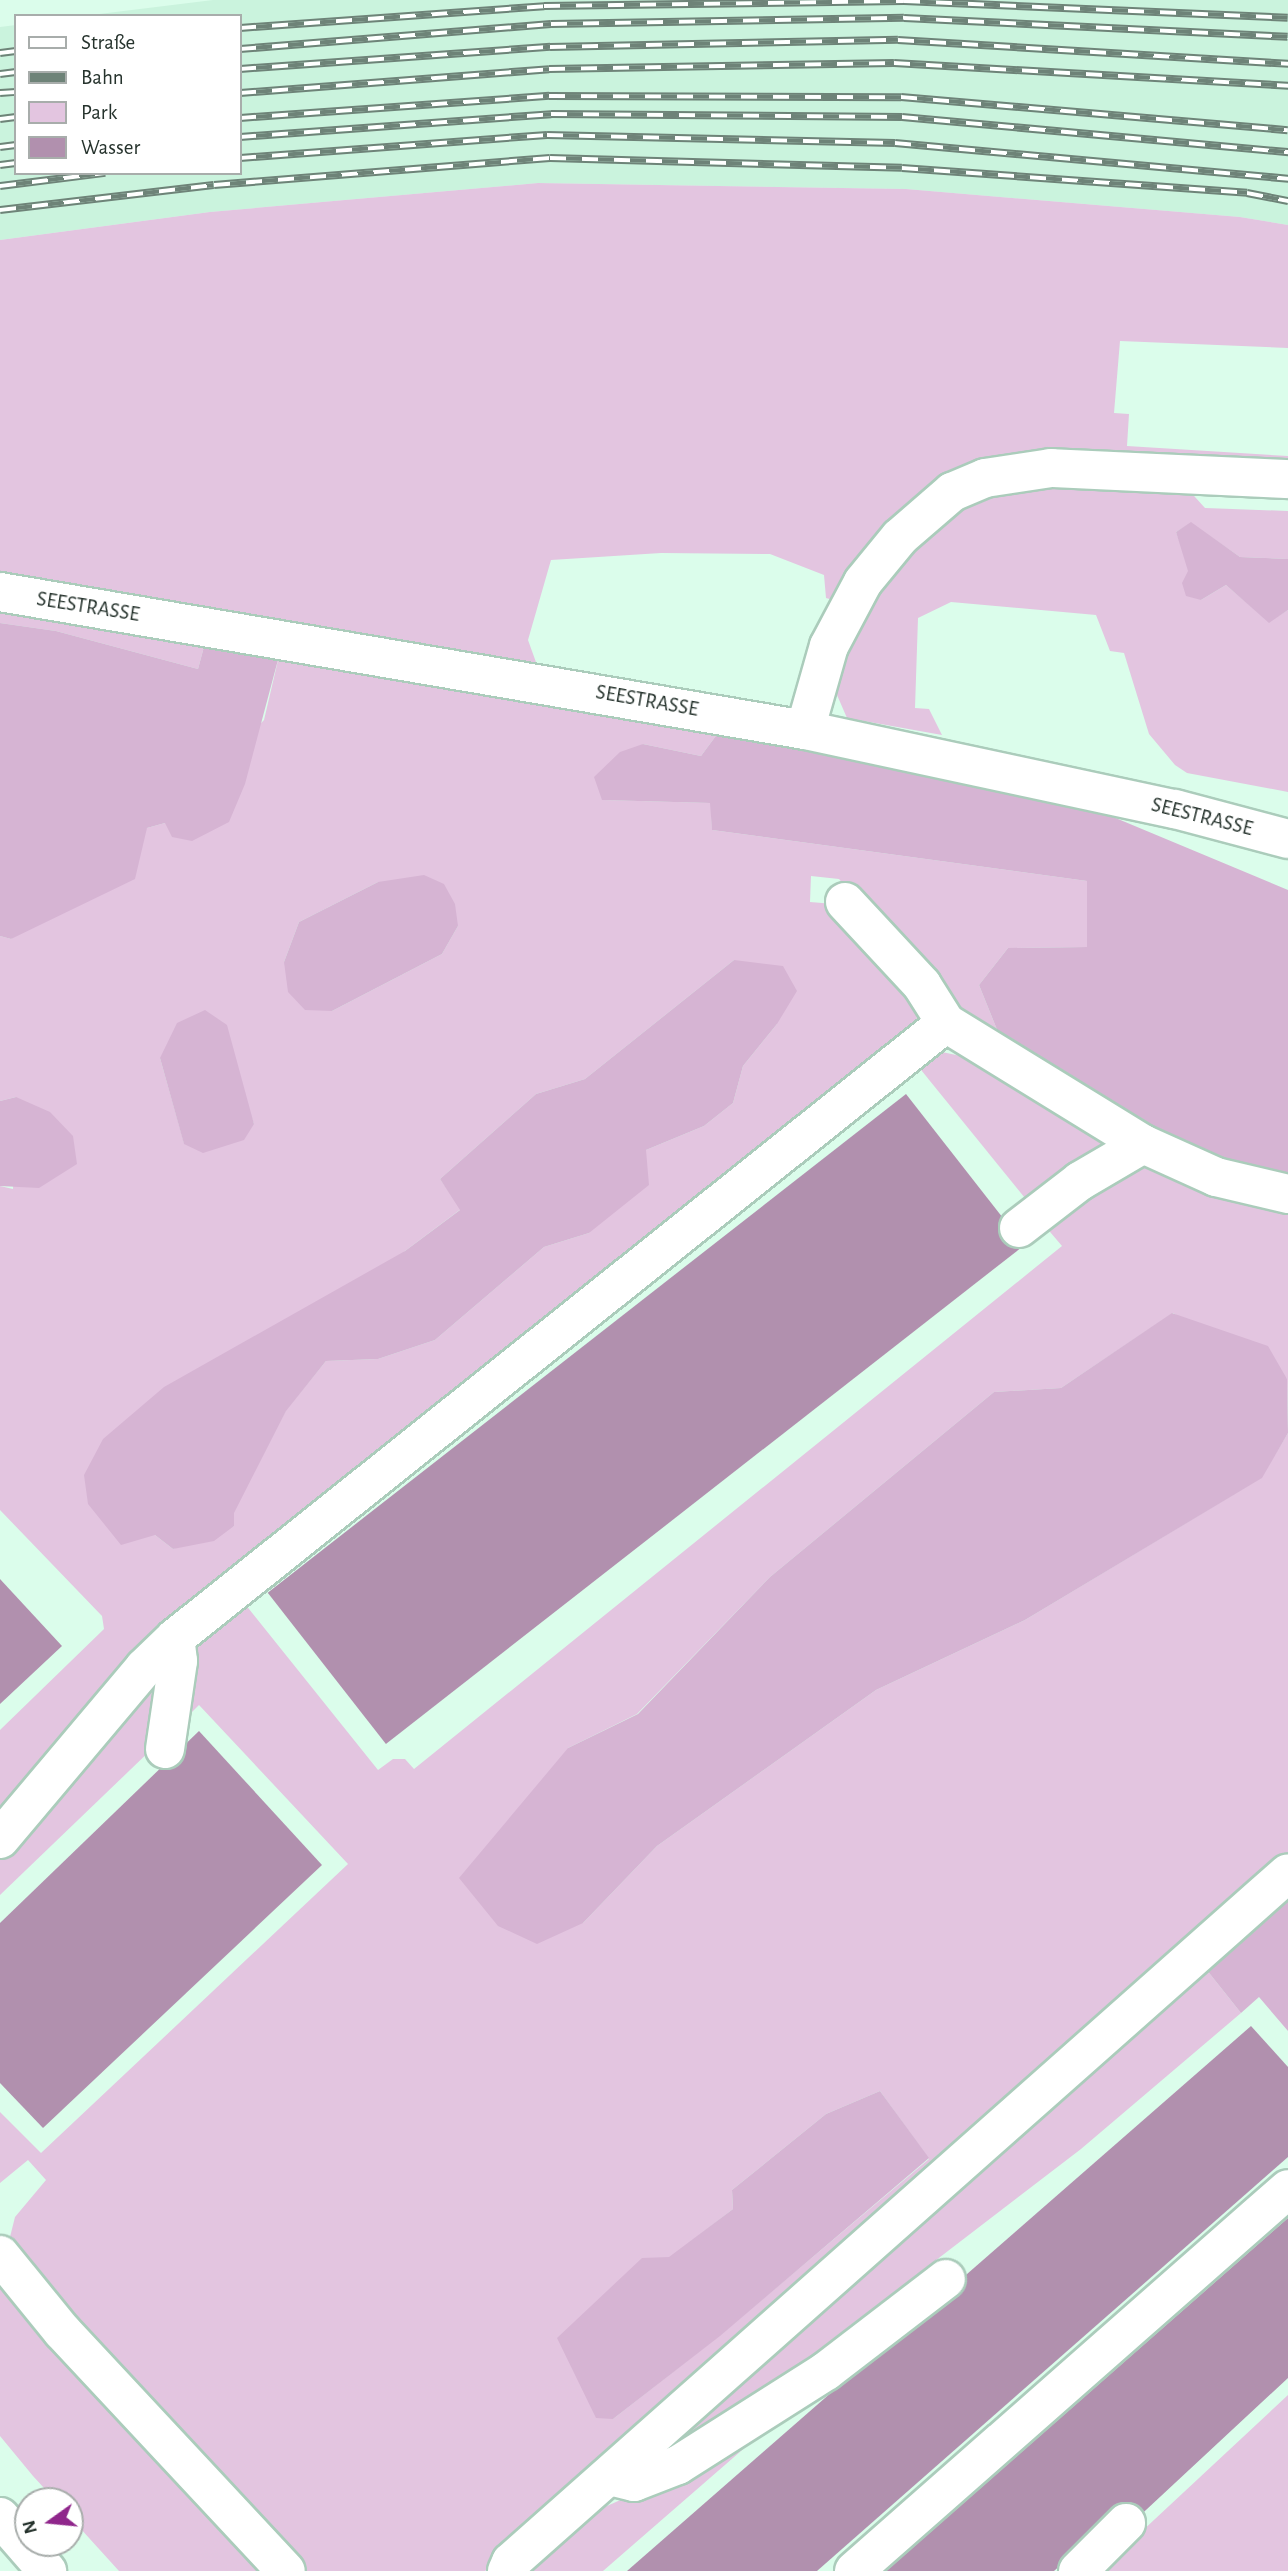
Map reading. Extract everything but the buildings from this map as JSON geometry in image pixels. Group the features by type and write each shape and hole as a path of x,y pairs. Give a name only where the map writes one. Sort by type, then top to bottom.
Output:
{"main road":[{"path":"806,730 829,646 863,582 900,537 952,492 985,478 1051,467 1288,479"},
{"name":"SEESTRASSE","path":"0,592 806,730 1175,808 1288,839"},
{"path":"845,902 922,985 946,1023 1143,1144 1216,1177 1288,1194"},
{"path":"0,1839 144,1668 174,1638 946,1023"},
{"path":"1019,1228 1080,1181 1143,1144"},
{"path":"165,1749 178,1661 174,1638"},
{"path":"507,2571 610,2476 1288,1873"},
{"path":"854,2571 1288,2189"},
{"path":"0,2255 62,2331 286,2571"},
{"path":"610,2476 634,2482 678,2465 826,2371 946,2279"},
{"path":"0,2517 47,2571"},
{"path":"1078,2571 1126,2523"}],"shaded area":[{"path":"213,0 1288,0 1288,225 1240,217 906,189 538,183 210,212 0,240 0,27 14,25 14,175 242,175 242,14 99,14"},
{"path":"1191,522 1240,557 1288,559 1288,610 1269,623 1226,585 1201,600 1186,596 1182,583 1188,571 1176,532"},
{"path":"0,623 56,631 198,669 205,643 279,656 245,784 229,822 192,841 172,837 165,823 147,828 135,879 11,939 0,936"},
{"path":"718,733 962,777 1106,814 1288,890 1288,1175 1250,1171 1158,1137 998,1032 979,985 1008,948 1087,947 1087,881 712,830 710,803 602,800 594,777 620,752 643,744 701,756"},
{"path":"424,875 444,884 455,904 458,926 442,954 332,1011 305,1010 288,992 284,962 299,922 378,882"},
{"path":"734,960 783,966 797,991 777,1024 743,1066 733,1103 704,1126 646,1150 649,1185 589,1233 544,1247 435,1340 378,1359 326,1361 286,1411 234,1513 234,1526 214,1541 173,1549 155,1535 121,1545 88,1504 84,1475 103,1439 164,1387 405,1251 460,1210 440,1179 536,1094 585,1079"},
{"path":"205,1010 227,1025 254,1124 244,1140 203,1153 184,1144 160,1058 177,1023"},
{"path":"16,1097 50,1112 73,1136 77,1164 39,1188 0,1186 0,1101"},
{"path":"1172,1313 1268,1346 1287,1379 1288,1433 1262,1478 1025,1620 876,1690 657,1846 583,1923 537,1944 498,1926 459,1878 568,1748 638,1714 770,1577 994,1392 1061,1388"},
{"path":"1288,1890 1288,2031 1259,1997 1241,2013 1206,1969"},
{"path":"880,2091 929,2158 720,2336 613,2419 596,2418 557,2338 642,2258 669,2257 733,2209 732,2190 826,2114"}],"green space":[{"path":"538,183 906,189 1240,217 1288,225 1288,348 1120,341 1114,413 1129,414 1127,446 1288,456 1288,469 1011,459 840,602 826,598 824,575 770,554 661,553 551,560 528,640 537,665 0,575 0,240 210,212"},
{"path":"1016,483 1185,486 1205,508 1288,511 1288,559 1240,557 1191,523 1176,532 1201,600 1226,585 1269,622 1288,610 1288,792 1187,773 1175,765 1149,734 1124,653 1110,651 1096,615 951,602 918,618 915,708 929,709 942,735 847,718 837,695 838,665 872,593 941,516"},
{"path":"0,610 205,643 198,669 56,631 0,623"},
{"path":"279,656 718,733 701,756 643,744 603,800 711,803 712,830 1087,881 1088,947 1008,948 979,985 998,1032 945,997 839,879 811,876 810,902 834,904 913,991 917,1019 913,1032 181,1621 0,1824 0,1730 104,1629 102,1616 0,1510 0,1186 13,1189 16,1097 0,1101 0,936 11,939 147,828 165,823 264,720","holes":["378,882 458,926 442,954 332,1011 284,962 299,922","734,960 777,1024 743,1066 733,1103 704,1126 646,1150 589,1233 544,1247 435,1340 378,1359 326,1361 286,1410 233,1513 234,1526 173,1549 155,1535 405,1251 461,1209 440,1179 536,1094 585,1079","160,1058 242,1091 254,1124 184,1143"]},
{"path":"942,1052 970,1058 1105,1142 1104,1147 1029,1203 913,1060"},
{"path":"1159,1166 1288,1205 1288,1425 1287,1379 1173,1313 1061,1388 994,1392 770,1577 637,1714 568,1748 583,1923 657,1846 876,1690 1025,1620 1261,1478 1288,1433 1288,1860 485,2571 297,2571 7,2249 15,2217 46,2180 28,2160 0,2183 0,2112 41,2153 348,1864 199,1705 178,1726 190,1638 241,1599 378,1770 393,1759 405,1759 414,1769 1062,1246 1045,1226 1104,1183 1134,1170","holes":["880,2091 929,2159 719,2336 613,2419 669,2258 733,2209 732,2190 826,2114"]},
{"path":"167,1659 155,1746 0,1895 0,1851"},
{"path":"1206,1969 1241,2013 1081,2149 931,2264 803,2377 636,2469"},
{"path":"0,2266 272,2571 119,2571 84,2532 84,2487 43,2487 0,2436"},
{"path":"1288,2395 1288,2571 1099,2571 1140,2533"},
{"path":"803,2397 603,2571 529,2571 580,2518 672,2477"}],"water":[{"path":"906,1094 1024,1245 386,1744 268,1593"},
{"path":"0,1579 62,1646 0,1704"},
{"path":"199,1731 322,1865 43,2128 0,2083 0,1923"},
{"path":"1251,2026 1288,2067 1288,2157 817,2571 627,2571"},
{"path":"1288,2218 1288,2378 1132,2523 1120,2512 1054,2571 886,2571"}],"railway":[{"path":"242,28 544,6 904,1 1288,18"},
{"path":"242,49 551,24 904,18 1288,37"},
{"path":"242,69 550,47 898,40 1288,64"},
{"path":"0,53 14,51"},
{"path":"242,93 549,69 894,63 1288,86"},
{"path":"0,74 14,72"},
{"path":"0,93 14,92"},
{"path":"242,118 549,96 901,97 1288,130"},
{"path":"242,137 551,114 902,117 1288,152"},
{"path":"0,119 14,117"},
{"path":"242,158 547,135 895,143 1288,179"},
{"path":"0,147 14,145"},
{"path":"0,210 214,185 550,158 902,168 1247,193 1288,201"},
{"path":"0,165 14,163"},
{"path":"0,186 89,175"}]}
